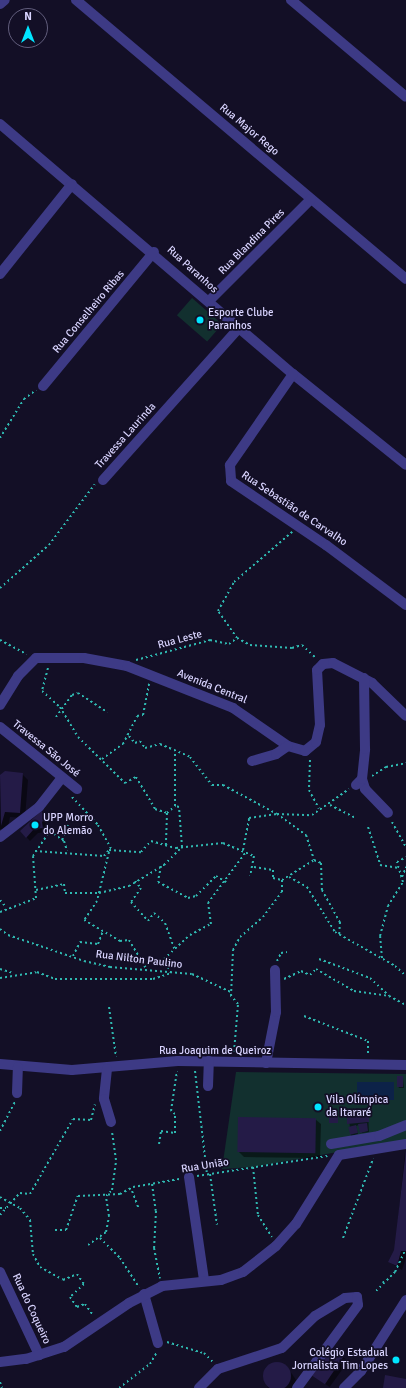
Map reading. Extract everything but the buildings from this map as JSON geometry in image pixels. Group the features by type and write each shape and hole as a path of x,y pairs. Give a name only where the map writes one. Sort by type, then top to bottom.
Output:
{"street":[{"path":"0,4 5,0"},
{"name":"Rua Major Rego","path":"76,0 406,279"},
{"path":"291,0 406,98"},
{"name":"Rua Paranhos","path":"0,124 154,252 293,374 406,465"},
{"path":"0,274 72,184"},
{"name":"Rua Blandina Pires","path":"209,301 311,199"},
{"name":"Rua Conselheiro Ribas","path":"43,386 154,252"},
{"name":"Travessa Laurinda","path":"103,480 239,328"},
{"name":"Rua Sebastião de Carvalho","path":"293,374 238,453 229,475 231,481 298,526 406,605"},
{"name":"Avenida Central","path":"36,658 52,656 127,666 248,715 288,746 301,751 310,748"},
{"path":"1,701 18,676 36,658"},
{"path":"310,748 318,735 316,675 323,664 339,664 364,678 406,716"},
{"path":"364,678 367,718 361,783 388,813"},
{"name":"Travessa São José","path":"0,727 63,780 77,789"},
{"path":"252,761 276,754 288,746"},
{"path":"0,837 38,807 63,780"},
{"path":"266,1063 278,981 275,970"},
{"name":"Rua Joaquim de Queiroz","path":"0,1064 18,1067 112,1068 178,1061 368,1066 406,1065"},
{"path":"208,1086 209,1061"},
{"path":"18,1067 18,1093"},
{"path":"111,1122 104,1099 112,1068"},
{"path":"331,1144 379,1136 406,1125"},
{"path":"0,1362 39,1355 72,1343 143,1295 162,1286 204,1280 243,1272 278,1244 296,1224 338,1154 406,1144"},
{"path":"189,1177 204,1280"},
{"name":"Rua do Coqueiro","path":"0,1272 39,1355"},
{"path":"143,1295 158,1341"},
{"path":"199,1388 218,1369 282,1348 315,1316 345,1298 367,1295"},
{"path":"297,1388 367,1295"},
{"path":"344,1388 361,1371 406,1300"}],"path":[{"path":"0,438 24,399 43,386"},
{"name":"Travessa Laurinda","path":"0,588 37,556 100,478 103,480"},
{"path":"298,526 228,591 218,611 237,638 256,646 292,648 302,645 323,664"},
{"name":"Rua Leste","path":"127,666 139,658 210,640 229,644 237,638"},
{"path":"0,640 36,658"},
{"path":"52,656 42,691 61,710 78,736 125,783 136,777 155,809 167,813"},
{"path":"102,759 129,736 137,716 144,715 147,704 146,690 152,676"},
{"path":"56,717 78,693 106,712"},
{"path":"129,736 135,743 140,741 145,748 160,744 175,752 190,757 212,785 223,785 277,814 306,835 314,860 321,863 322,890 340,922 339,935"},
{"path":"310,748 309,790 319,809"},
{"path":"166,845 167,813 175,806 175,752"},
{"path":"243,850 249,818 277,814 312,815 319,809 330,805 378,770 406,763"},
{"path":"63,780 72,798 98,825 110,851 99,893 84,920 120,941 129,940 147,970"},
{"path":"330,805 355,818"},
{"path":"175,806 179,807 182,847"},
{"path":"388,813 406,847"},
{"path":"62,840 68,825"},
{"path":"368,827 380,865 399,868"},
{"path":"0,912 6,907 16,907 36,898 32,864 36,851 50,831 62,840 67,851"},
{"path":"36,851 67,851 104,856 110,851 141,852 151,841 182,847 222,843 243,850 254,856 251,866 254,867"},
{"path":"36,890 64,884 65,893 99,893 116,886 120,890 161,866 182,847"},
{"path":"0,978 13,974 37,972 55,979 153,979 171,973 164,959 190,935 211,924 208,903 226,882 246,852"},
{"path":"402,877 397,862 406,857"},
{"path":"254,867 273,870 273,878 282,880 290,877 314,860"},
{"path":"161,866 158,882 188,898 196,896 216,876 226,882"},
{"path":"250,876 254,867"},
{"path":"382,958 380,936 388,906 400,890 402,877 406,867"},
{"path":"290,877 307,887 332,929 339,935 382,958 406,976"},
{"path":"232,1062 238,1004 230,992 231,956 237,942 282,892 282,880"},
{"path":"135,881 141,888 131,902 148,920 154,913 165,923 175,950"},
{"path":"0,900 6,907"},
{"name":"Rua Nilton Paulino","path":"0,929 8,935 110,967 192,974 230,992"},
{"path":"73,956 80,942 98,944 103,932"},
{"path":"275,970 278,957 287,952"},
{"path":"319,959 370,978 389,996 406,1005"},
{"path":"0,969 13,974"},
{"path":"278,981 301,971 310,975 316,969 354,991 389,996"},
{"path":"109,1007 112,1068"},
{"path":"304,1016 368,1041 368,1066"},
{"path":"159,1144 161,1132 175,1133 175,1114 171,1111 178,1061"},
{"path":"194,1061 208,1174 217,1225"},
{"path":"0,1131 18,1093"},
{"path":"0,1215 20,1193 30,1194 73,1119 91,1120 96,1099"},
{"path":"88,1245 100,1238 106,1232 109,1216 108,1195 112,1190 116,1160 111,1122"},
{"path":"343,1238 375,1148"},
{"name":"Rua União","path":"55,1230 66,1230 78,1196 108,1195 189,1177 338,1154"},
{"path":"253,1167 258,1215 278,1244"},
{"path":"152,1184 156,1211 154,1248 162,1286"},
{"path":"132,1190 139,1209"},
{"path":"0,1197 11,1202 30,1220 35,1260 63,1280 77,1274 84,1284 70,1297 77,1307 85,1304 100,1323"},
{"path":"0,1208 6,1208"},
{"path":"100,1238 132,1274 143,1295"},
{"path":"367,1295 395,1272 405,1251"},
{"path":"383,1283 385,1279"},
{"path":"119,1388 150,1364 158,1341 204,1353 218,1369"},
{"path":"0,1382 2,1388"}],"green space":[{"name":"Esporte Clube Paranhos","path":"192,298 222,324 207,342 177,315"},
{"name":"Vila Olímpica da Itararé","path":"236,1072 406,1074 406,1140 253,1167 222,1169"}],"water":[{"path":"357,1082 394,1082 394,1100 357,1100"}],"place":[{"name":"Esporte Clube Paranhos","path":"200,320"},
{"name":"UPP Morro do Alemão","path":"35,825"},
{"name":"Vila Olímpica da Itararé","path":"318,1107"},
{"name":"Colégio Estadual Jornalista Tim Lopes","path":"396,1360"}]}
